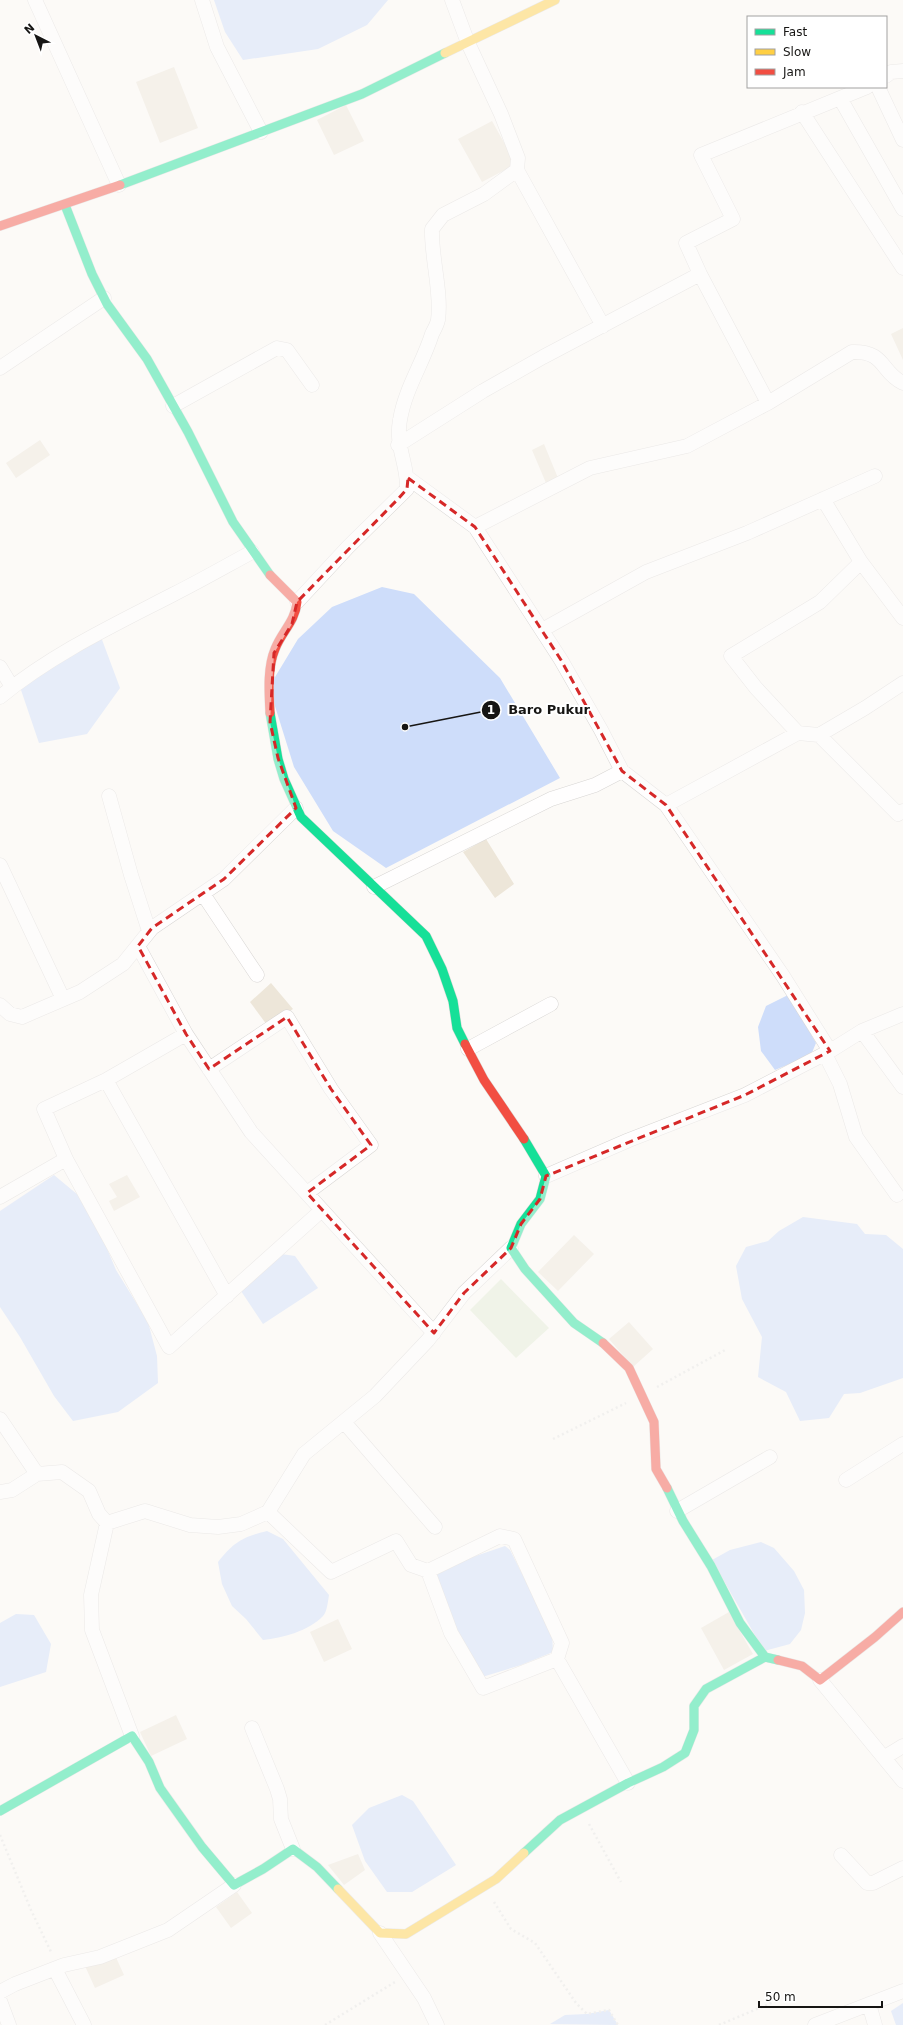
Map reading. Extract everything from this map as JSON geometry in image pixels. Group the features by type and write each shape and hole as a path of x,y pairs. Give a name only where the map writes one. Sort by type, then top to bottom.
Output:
{"street":[{"path":"35,0 119,185"},
{"path":"202,0 217,47 261,132"},
{"path":"452,0 468,43 501,114 518,158 517,170 603,326"},
{"path":"0,226 65,205 362,94 556,0"},
{"path":"887,75 891,72 903,71"},
{"path":"768,403 700,274 686,243 733,220 701,155 802,112 865,88"},
{"path":"878,88 903,140"},
{"path":"840,98 903,208"},
{"path":"802,112 903,268"},
{"path":"107,1522 146,1511 190,1525 218,1527 241,1524 268,1512 304,1454 375,1396 434,1332 464,1293 511,1248 521,1224 540,1198 546,1176 526,1140 484,1080 457,1028 453,1001 442,969 426,936 302,817 296,808 280,766 270,722 269,687 274,653 292,624 297,612 297,602 348,547 407,489 408,478 398,445 400,420 415,374 426,353 438,320 432,229 443,215 484,194 507,179 517,170"},
{"path":"65,205 92,274 104,298 146,359 173,406 233,522 252,552 275,582 297,602"},
{"path":"398,445 483,391 700,274"},
{"path":"0,368 104,298"},
{"path":"173,406 277,348 287,350 312,385"},
{"path":"475,527 590,468 687,446 768,403 852,352 865,352 879,359 897,380 903,383"},
{"path":"542,630 646,572 747,533 875,476"},
{"path":"408,478 475,527 542,630 601,730 622,771 666,805 783,976 827,1052 840,1084 856,1137 898,1195"},
{"path":"823,499 861,562 903,618"},
{"path":"0,696 88,637 174,594 252,552"},
{"path":"798,733 756,688 732,656 820,602 861,562"},
{"path":"0,667 12,687"},
{"path":"666,805 798,733 819,735 865,708 903,683"},
{"path":"819,735 898,814 903,811"},
{"path":"374,887 551,799 595,786 622,771"},
{"path":"109,796 131,876 150,931"},
{"path":"0,1005 10,1014 22,1017 80,992 123,964 150,931 224,879 296,808"},
{"path":"0,865 63,1000"},
{"path":"203,894 257,975"},
{"path":"138,946 186,1034 252,1132 434,1332"},
{"path":"468,1049 551,1004"},
{"path":"546,1176 629,1140 745,1095 827,1052 862,1031 903,1014"},
{"path":"209,1069 287,1017 331,1089 371,1145 307,1193"},
{"path":"862,1031 903,1087"},
{"path":"186,1034 106,1080 44,1109 66,1159 168,1347 322,1210"},
{"path":"106,1080 227,1296"},
{"path":"0,1196 66,1159"},
{"path":"511,1248 525,1269 574,1323 600,1340 629,1368 654,1422 656,1469 678,1511 711,1566 740,1622 765,1658"},
{"path":"0,1419 37,1474"},
{"path":"344,1422 436,1527"},
{"path":"846,1480 903,1444"},
{"path":"678,1511 770,1457"},
{"path":"0,1492 12,1490 37,1474 62,1472 89,1491 99,1514 107,1522"},
{"path":"268,1512 331,1572 396,1541 410,1565 428,1571 500,1536 514,1539 562,1644 557,1659 628,1783"},
{"path":"107,1522 91,1595 92,1630 132,1736 148,1762 160,1788 202,1847 234,1885"},
{"path":"428,1571 451,1633 484,1688 557,1659"},
{"path":"820,1680 875,1637 903,1612"},
{"path":"380,1933 406,1934 496,1879 560,1820 628,1783 663,1767 685,1753 694,1730 694,1706 706,1689 744,1666 765,1658 802,1666 820,1680 885,1757 903,1781"},
{"path":"252,1728 280,1799 281,1819 293,1848 305,1856 333,1882 356,1910 380,1933 424,1998 437,2025"},
{"path":"0,1811 28,1792 76,1768 132,1736"},
{"path":"885,1757 903,1746"},
{"path":"0,1992 15,1984 57,1968 100,1957 168,1930 234,1885 263,1869 293,1848"},
{"path":"840,1855 867,1883 873,1882 903,1868"},
{"path":"57,1968 84,2025"},
{"path":"815,2025 903,1991"},
{"path":"0,2001 9,2025"},
{"path":"869,2004 875,2025"}],"path":[{"path":"580,1808 621,1882"},
{"path":"0,1835 57,1968"},
{"path":"484,1886 511,1929 535,1943 576,2003 587,2014 609,2010 618,2025"},
{"path":"325,2025 408,1974"},
{"path":"719,2025 783,1998"}],"highlighted area":[{"path":"408,478 475,527 561,660 622,771 666,805 830,1051 745,1095 546,1176 540,1199 521,1224 511,1248 464,1293 434,1333 307,1193 371,1145 331,1089 287,1017 209,1069 186,1034 138,946 152,928 224,879 296,808 278,758 270,722 274,653 292,624 297,602 407,489"}],"green space":[{"path":"501,1279 549,1328 516,1358 470,1310"}],"water":[{"path":"214,0 388,0 367,25 318,49 243,60 225,32"},
{"path":"382,587 414,594 500,678 560,778 386,868 333,831 294,767 269,687 298,639 332,607"},
{"path":"101,637 120,688 87,734 39,743 20,687"},
{"path":"788,995 816,1043 811,1055 775,1070 761,1051 758,1027 766,1006"},
{"path":"54,1175 78,1195 94,1218 116,1270 148,1322 157,1356 158,1383 118,1412 73,1421 54,1396 20,1337 0,1307 0,1211"},
{"path":"803,1217 857,1224 865,1234 886,1235 903,1249 903,1378 860,1393 844,1394 829,1418 800,1421 786,1392 758,1377 762,1337 742,1299 736,1266 746,1247 768,1241 779,1231"},
{"path":"274,1253 295,1256 318,1288 263,1324 237,1285"},
{"path":"267,1531 283,1539 329,1595 323,1616 310,1626 295,1633 278,1638 263,1640 246,1619 232,1606 222,1584 218,1562 239,1541"},
{"path":"761,1542 774,1548 794,1571 804,1590 805,1613 801,1630 790,1644 764,1651 712,1560 730,1550"},
{"path":"505,1546 510,1550 552,1633 553,1652 521,1665 482,1677 467,1653 433,1577 455,1563"},
{"path":"16,1614 34,1615 51,1644 46,1672 0,1687 0,1623"},
{"path":"402,1795 413,1801 456,1865 412,1892 387,1892 365,1861 352,1825 369,1808"},
{"path":"903,2003 903,2025 896,2025 891,2011"},
{"path":"609,2010 618,2025 550,2024 565,2015 587,2014"}],"building":[{"path":"174,67 198,128 160,143 136,82"},
{"path":"346,105 364,141 334,155 317,120"},
{"path":"492,121 516,164 482,182 458,139"},
{"path":"903,328 903,360 891,334"},
{"path":"40,440 50,455 16,478 6,463"},
{"path":"544,444 558,478 546,483 532,450"},
{"path":"486,839 514,884 495,898 463,852"},
{"path":"271,983 293,1009 267,1025 250,1002"},
{"path":"127,1175 140,1197 114,1211 109,1201 117,1197 109,1184"},
{"path":"574,1235 594,1254 558,1291 538,1272"},
{"path":"629,1322 653,1349 633,1367 609,1339"},
{"path":"729,1612 753,1654 724,1670 701,1628"},
{"path":"338,1619 352,1649 324,1662 310,1632"},
{"path":"176,1715 187,1739 151,1756 140,1732"},
{"path":"358,1854 365,1870 344,1885 328,1865"},
{"path":"237,1892 252,1913 231,1928 216,1907"},
{"path":"114,1953 124,1975 95,1988 85,1966"}],"traffic: fast":[{"path":"120,185 362,94 445,53"},
{"path":"65,205 92,274 107,304 147,359 188,432 233,522 270,575"},
{"path":"270,713 278,759 284,779 301,817 426,936 442,969 453,1001 457,1028 465,1044"},
{"path":"524,1139 546,1176 540,1199 521,1224 511,1248 525,1269 574,1323 603,1343"},
{"path":"667,1488 683,1521 711,1566 740,1623 765,1657"},
{"path":"524,1853 560,1820 628,1783 663,1767 685,1753 694,1730 694,1706 706,1689 765,1657 778,1660"},
{"path":"0,1811 132,1736 149,1762 160,1788 202,1847 234,1885 263,1869 293,1849 317,1867 338,1889"}],"traffic: slow":[{"path":"445,53 555,0"},
{"path":"338,1889 380,1933 406,1934 496,1879 524,1853"}],"traffic: jam":[{"path":"0,226 120,185"},
{"path":"270,575 297,602 294,615 272,656 269,681 270,713"},
{"path":"465,1044 484,1080 524,1139"},
{"path":"603,1343 629,1368 654,1422 656,1469 667,1488"},
{"path":"778,1660 802,1666 820,1680 875,1637 903,1612"}],"place":[{"name":"Baro Pukur","path":"405,727"}]}
